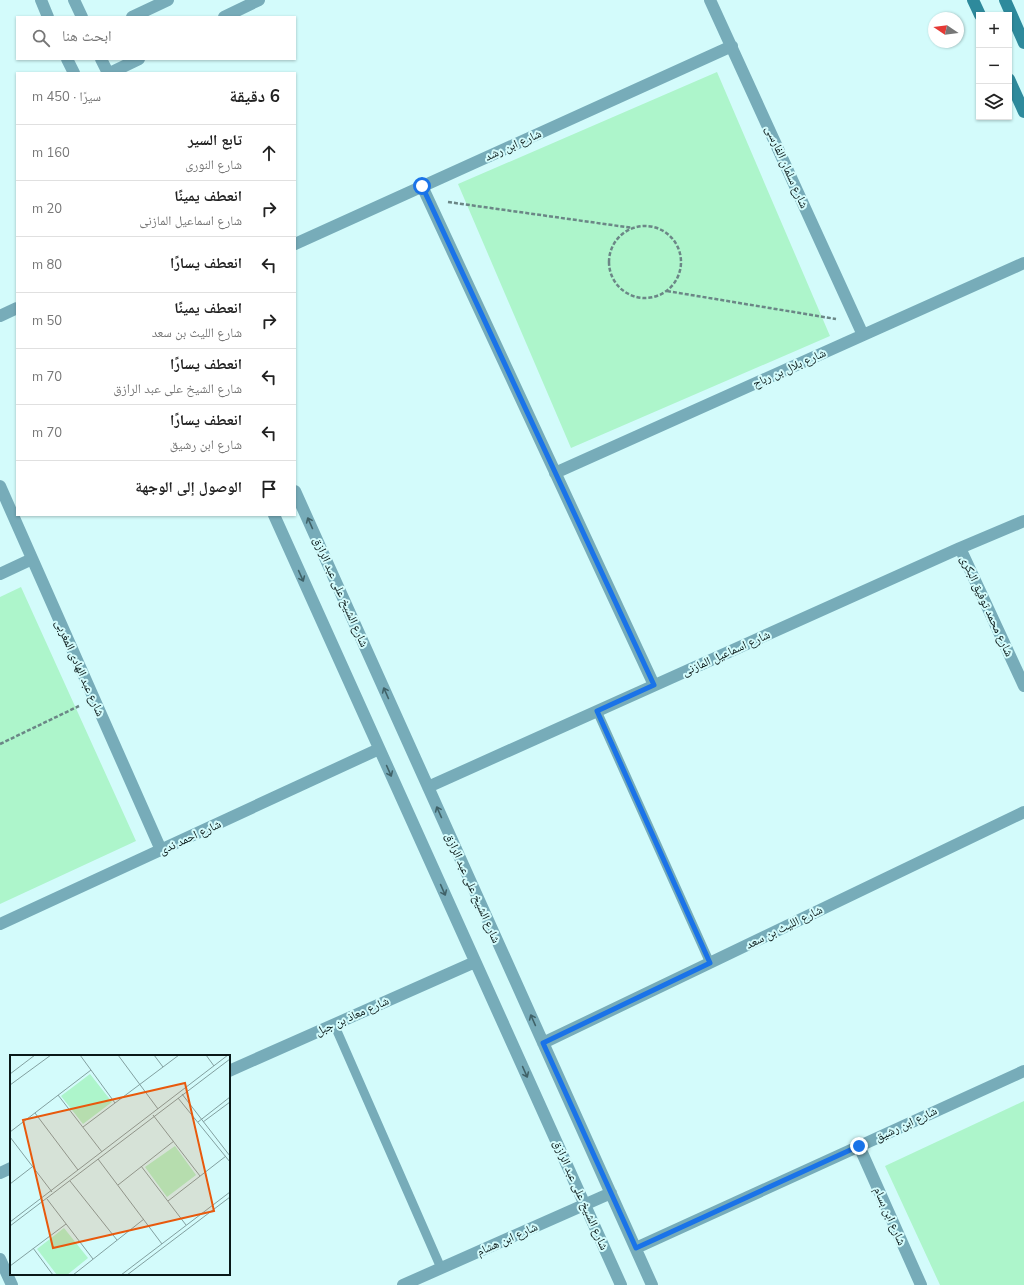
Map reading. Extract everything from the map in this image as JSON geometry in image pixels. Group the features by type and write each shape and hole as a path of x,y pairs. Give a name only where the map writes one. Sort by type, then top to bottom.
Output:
{"street":[{"path":"41,0 48,16"},
{"path":"74,0 82,16"},
{"path":"134,16 168,0"},
{"path":"226,16 259,0"},
{"name":"شارع سلمان الفارسى","path":"710,0 863,335"},
{"path":"973,0 979,12"},
{"path":"1005,0 1024,43"},
{"name":"شارع ابن رشد","path":"296,244 732,46"},
{"path":"68,60 74,72"},
{"path":"102,60 108,72"},
{"path":"111,72 137,60"},
{"path":"1011,84 1024,112"},
{"path":"422,186 654,685"},
{"name":"شارع بلال بن رباح","path":"555,473 1024,263"},
{"path":"0,316 16,308"},
{"name":"شارع عبد الهادى المغربى","path":"0,486 161,850"},
{"name":"شارع الشيخ على عبد الرازق","path":"296,493 652,1285"},
{"name":"شارع الشيخ على عبد الرازق","path":"274,516 621,1285"},
{"name":"شارع اسماعيل المازنى","path":"428,787 960,548 1024,521"},
{"name":"شارع محمد توفيق البكرى","path":"960,548 1024,686"},
{"path":"0,574 32,559"},
{"name":"شارع احمد ندى","path":"0,924 380,749"},
{"name":"شارع الليث بن سعد","path":"543,1043 1024,812"},
{"name":"شارع معاذ بن جبل","path":"230,1071 475,962"},
{"name":"شارع ابن رشيق","path":"636,1248 1024,1070"},
{"name":"شارع ابن بسام","path":"859,1146 921,1285"},
{"path":"0,1173 10,1168"},
{"name":"شارع ابن هشام","path":"403,1285 611,1193"},
{"path":"0,1260 12,1285"}],"lane":[{"path":"597,711 710,963"},
{"path":"334,1024 441,1268"}],"path":[{"path":"428,199 633,228"},
{"path":"644,226 655,227 666,232 674,240 679,250 681,261 680,273 675,283 667,291 651,298 635,297 625,292 616,284 611,274 609,263 610,252 615,242 623,233 633,228 644,226"},
{"path":"667,291 857,322"},
{"path":"0,744 94,699"}],"green space":[{"path":"717,72 830,336 571,448 458,184"},
{"path":"21,587 136,841 0,904 0,597"},
{"path":"1024,1101 1024,1285 940,1285 885,1166"}],"route":[{"path":"422,186 654,685 597,711 710,963 543,1043 636,1248 859,1146"}]}
